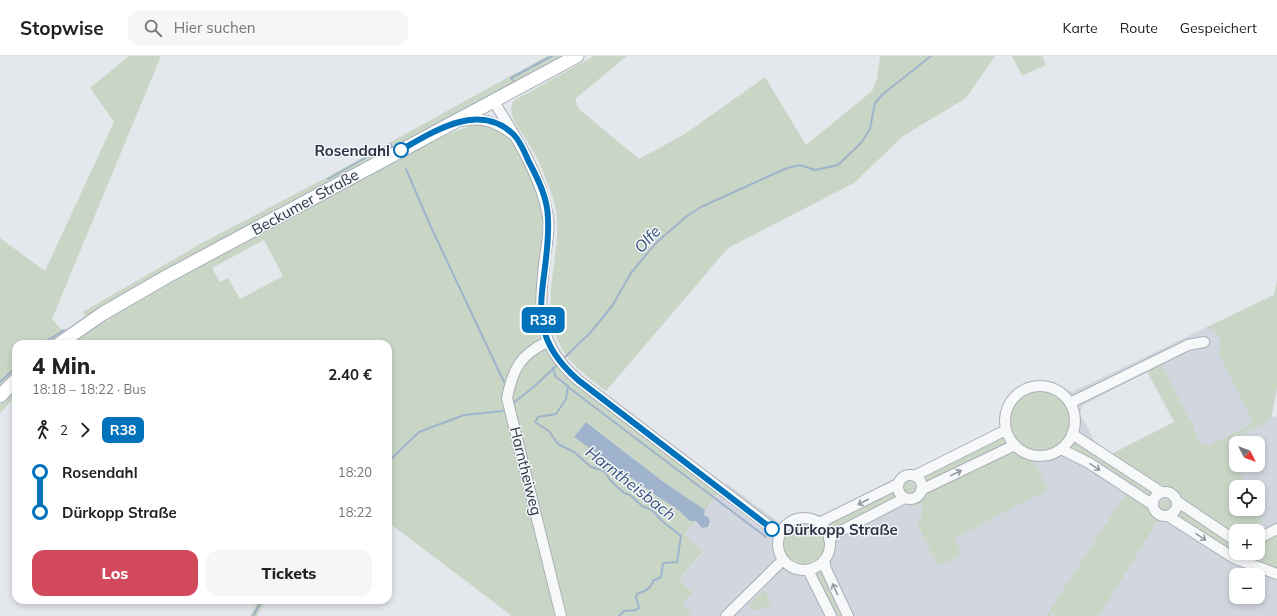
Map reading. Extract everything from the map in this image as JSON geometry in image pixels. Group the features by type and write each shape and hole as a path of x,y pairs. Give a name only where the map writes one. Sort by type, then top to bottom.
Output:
{"main road":[{"name":"Beckumer Straße","path":"65,340 102,314 166,277 494,102 577,56"},
{"path":"0,396 12,384"}],"street":[{"path":"494,102 514,136 543,193 548,218 540,295 542,318 547,342 555,356 565,369 678,458 782,531"},
{"path":"454,122 469,120 490,121 496,123 514,136"},
{"name":"Harntheiweg","path":"547,342 525,355 515,370 507,398 562,616"},
{"path":"1070,403 1188,345 1204,342"},
{"path":"1036,387 1049,388 1061,394 1070,403 1074,415 1072,434 1061,449 1050,454 1036,456 1024,452 1014,445 1006,430 1007,410 1014,399 1024,391 1036,387"},
{"path":"914,476 1006,430"},
{"path":"1072,434 1162,492 1172,494 1178,502 1229,536"},
{"path":"829,540 837,533 905,498 916,497 921,490 1014,445"},
{"path":"1061,449 1089,463 1153,505 1160,515 1168,516 1234,558 1277,574"},
{"path":"819,523 898,484 906,475 914,476 921,482 921,490"},
{"path":"898,484 899,492 905,498"},
{"path":"1153,505 1155,498 1162,492"},
{"path":"1168,516 1176,510 1178,502"},
{"path":"801,519 810,519 819,523 826,531 829,540 829,547 824,560 816,567 808,570 794,568 783,560 779,552 778,543 782,531 792,521 801,519"},
{"path":"1265,536 1277,530"},
{"path":"726,616 783,560"},
{"path":"824,560 826,569 848,616"},
{"path":"1248,560 1250,564"},
{"path":"808,570 831,616"}],"shaded area":[{"path":"1277,281 1277,390 1272,416 1277,417 1277,616 646,616 703,553 685,535 696,521 702,528 710,525 710,522 704,515 705,510 726,483 781,524 801,516 827,515 890,484 903,474 916,472 995,432 1000,427 1006,404 1011,395 1020,388 1032,383 1044,382 1072,392 1274,295","holes":["1147,372 1174,422 1109,455 1098,447 1080,414 1083,405"]}],"green space":[{"path":"129,56 161,56 52,319 64,332 53,340 12,340 12,375 0,386 0,238 45,271 114,122 90,88"},
{"path":"547,56 561,56 86,317 83,312 202,243 320,181"},
{"path":"594,56 627,56 575,99 579,109 639,159 685,134 765,77 806,145 872,91 877,79 880,56 995,56 966,98 903,136 854,183 728,248 606,391 586,376 569,359 559,342 553,325 551,290 557,236 557,218 555,207 540,164 513,119 511,107 513,101"},
{"path":"1012,56 1042,56 1046,65 1022,76"},
{"path":"475,124 489,124 508,136 519,152 539,194 543,218 537,295 540,339 511,371 491,329 511,372 539,348 547,351 561,372 719,493 705,510 665,483 587,422 575,436 678,510 690,521 696,521 685,535 703,552 665,595 679,580 693,593 682,605 691,613 688,616 512,616 392,525 392,340 77,340 124,310 180,278 381,167 427,144","holes":["264,240 283,276 240,299 228,278 220,282 212,268"]},
{"path":"1277,281 1277,387 1270,420 1238,436 1229,436 1228,441 1229,472 1240,472 1244,480 1229,480 1229,516 1260,516 1262,524 1229,524 1229,532 1179,498 1175,493 1164,490 1110,455 1175,422 1148,372 1161,365 1193,425 1200,445 1205,443 1207,447 1253,423 1218,352 1221,343 1219,336 1214,331 1205,328 1274,295"},
{"path":"1040,391 1057,396 1065,404 1070,421 1065,438 1057,446 1040,451 1023,446 1015,438 1010,421 1015,404 1023,396"},
{"path":"12,393 12,400 0,413 0,405"},
{"path":"1005,434 1010,443 925,486 920,477"},
{"path":"1076,439 1156,493 1151,501 1070,448"},
{"path":"1014,451 1033,460 1048,490 954,538 962,554 938,566 918,525 923,512 921,503 909,508 913,501 917,500 922,494"},
{"path":"909,482 913,484 915,488 913,492 909,494 905,492 903,488 905,484"},
{"path":"894,490 899,499 830,533 824,525"},
{"path":"1127,492 1152,507 1156,515 1160,517 1099,616 1055,616 1051,613 1051,616 1046,616"},
{"path":"1166,499 1170,501 1172,505 1170,509 1166,511 1162,509 1160,505 1162,501"},
{"path":"1181,508 1229,540 1229,551 1175,517"},
{"path":"804,524 819,530 825,545 819,560 804,566 789,560 783,545 789,530"},
{"path":"1277,533 1277,571 1264,567 1254,560 1265,560 1265,539"},
{"path":"822,567 846,616 834,616 812,572"},
{"path":"764,590 772,605 758,611 749,608 748,606"},
{"path":"257,604 264,604 257,616 250,616"}],"water":[{"path":"586,422 665,483 705,510 704,515 708,517 710,522 708,527 702,528 696,521 690,521 678,510 574,437"}],"waterway":[{"path":"513,80 511,78 552,56"},
{"name":"Olfe","path":"563,359 591,332 612,306 631,273 656,243 687,216 701,207 787,168 800,165 815,170 838,165 861,143 870,129 875,103 883,94 931,56"},
{"path":"328,179 390,144 392,146"},
{"path":"406,169 430,225 504,382"},
{"path":"48,340 64,330"},
{"name":"Olfe","path":"512,404 536,385 558,364"},
{"name":"Harntheisbach","path":"553,368 556,377 568,386 566,399 556,414 538,417 535,422 549,431 558,444 574,452 591,467 604,471 610,480 624,493 630,495 642,506 652,510 662,521 681,536 677,562 663,563 661,577 653,581 651,586 643,592 637,594 636,596 639,608 636,610 624,611 619,616"},
{"path":"0,382 12,371"},
{"path":"568,387 766,537"},
{"name":"Olfe","path":"392,458 419,432 464,415 503,411 507,408"},
{"name":"Olfe","path":"253,616 260,604"}],"bus line":[{"name":"R38","path":"401,150 454,122 469,120 486,120 496,123 514,136 520,145 543,193 548,218 547,243 540,295 542,318 547,342 555,356 565,369 578,380 772,529"}],"place":[{"name":"Rosendahl","path":"401,150"},
{"name":"Dürkopp Straße","path":"772,529"}]}
